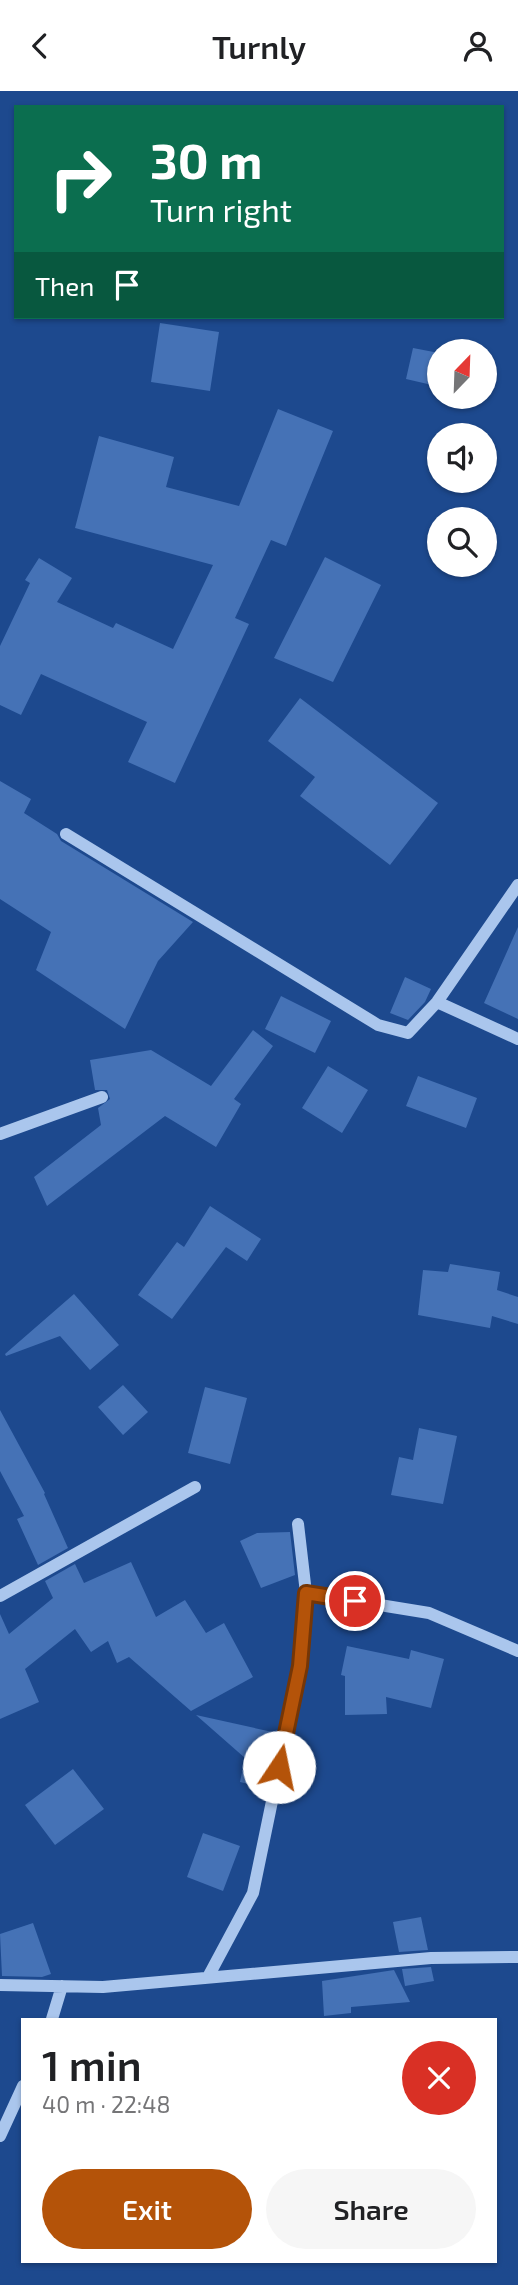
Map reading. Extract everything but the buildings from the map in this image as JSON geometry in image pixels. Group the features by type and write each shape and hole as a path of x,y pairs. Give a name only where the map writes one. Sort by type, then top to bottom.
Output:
{"street":[{"path":"66,834 379,1025 408,1033 437,1002 518,885"},
{"path":"437,1002 518,1039"},
{"path":"0,1134 102,1097"},
{"path":"0,1596 195,1487"},
{"path":"208,1977 254,1893 300,1666 306,1593 298,1524"},
{"path":"306,1593 429,1613 518,1651"},
{"path":"0,1985 103,1987 431,1958 518,1957"},
{"path":"52,2018 62,1986"},
{"path":"0,2136 21,2089"}],"route":[{"path":"279,1767 300,1666 306,1593 355,1601"}]}
